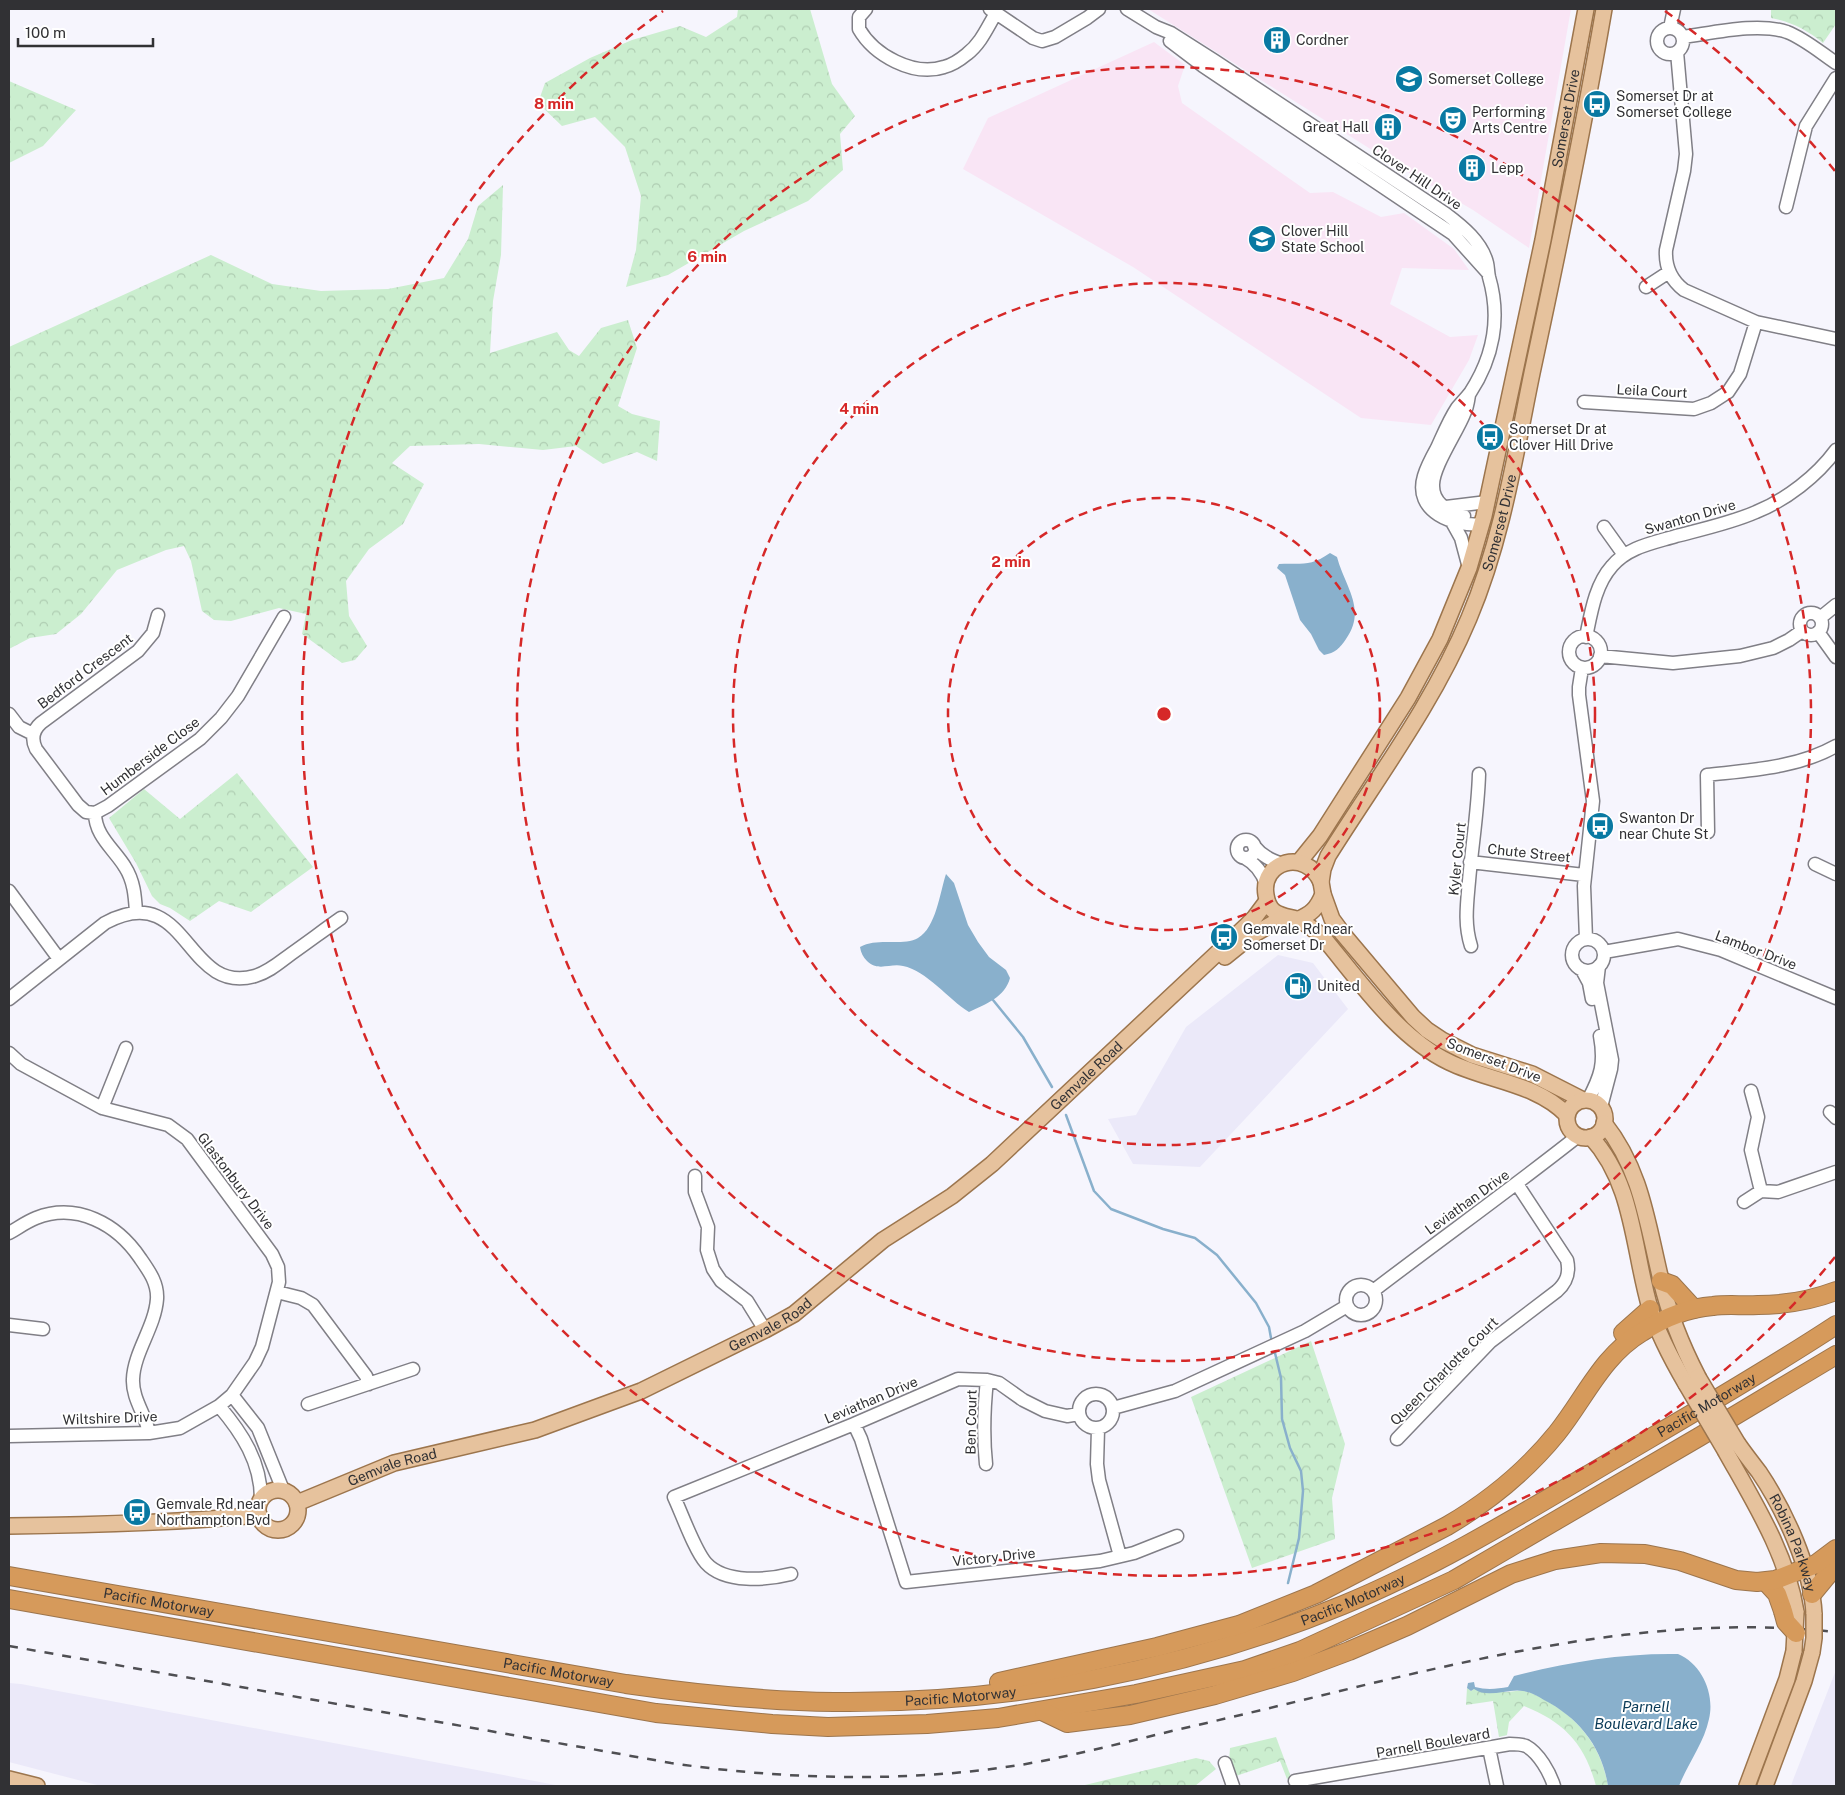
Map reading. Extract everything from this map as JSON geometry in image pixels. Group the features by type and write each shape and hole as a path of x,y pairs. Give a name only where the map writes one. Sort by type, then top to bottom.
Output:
{"highway":[{"path":"1661,1281 1672,1285 1694,1309"},
{"path":"975,1696 998,1682 1051,1672 1224,1629 1316,1594 1448,1526 1482,1503 1526,1466 1544,1448 1567,1419 1588,1388 1592,1367 1613,1342 1659,1317 1712,1306 1757,1306 1790,1303 1836,1291"},
{"name":"Pacific Motorway","path":"9,1576 626,1684 692,1693 754,1699 835,1702 902,1701 975,1696 1079,1682 1175,1661 1249,1640 1343,1605 1411,1574 1483,1537 1748,1380 1836,1325"},
{"name":"Pacific Motorway","path":"9,1599 647,1711 722,1720 828,1727 902,1725 998,1718 1044,1712 1245,1670 1300,1651 1403,1605 1502,1554 1836,1354"},
{"path":"1044,1712 1067,1723 1130,1715 1216,1695 1293,1672 1349,1651 1407,1626 1510,1574 1555,1560 1601,1554 1645,1554 1680,1561 1736,1580 1766,1582 1806,1569 1822,1561 1836,1549"},
{"path":"1812,1594 1836,1565"},
{"path":"1766,1582 1790,1611 1786,1622 1795,1642"}],"main road":[{"name":"Somerset Drive","path":"1586,9 1543,240 1487,502 1469,568 1440,639 1408,698 1320,836 1299,862 1313,869 1322,888 1332,919 1343,934 1413,1017 1427,1030 1472,1055 1532,1074 1591,1102"},
{"name":"Somerset Drive","path":"1290,918 1310,914 1315,909 1322,888 1323,868 1328,856 1391,760 1442,676 1480,592 1499,528 1564,220 1604,9"},
{"path":"1267,900 1266,884 1269,876 1282,864 1299,862"},
{"name":"Somerset Drive","path":"1267,900 1271,908 1311,927 1322,936 1384,1010 1414,1039 1449,1062 1527,1089 1547,1098 1567,1115 1568,1126 1602,1148 1622,1188 1659,1317"},
{"name":"Gemvale Road","path":"297,1503 394,1463 535,1430 616,1402 794,1314 883,1240 968,1185 1250,922 1267,900"},
{"name":"Gemvale Road","path":"1162,1005 1192,984 1251,936 1290,918"},
{"path":"1567,1115 1572,1106 1591,1102 1604,1113 1604,1123 1599,1132 1584,1136"},
{"path":"1604,1123 1626,1156 1644,1202 1661,1281 1659,1317"},
{"name":"Robina Parkway","path":"1659,1317 1692,1380 1732,1448 1788,1576 1790,1611"},
{"name":"Robina Parkway","path":"1732,1448 1765,1483 1791,1533 1806,1569 1812,1594 1814,1614 1812,1652 1804,1681 1765,1786"},
{"path":"283,1490 294,1497 297,1503 298,1515 294,1522 283,1529 270,1528 264,1524 259,1515 258,1506 261,1499 272,1491 283,1490"},
{"path":"9,1526 87,1525 259,1515"},
{"path":"1747,1786 1784,1686 1795,1642"},
{"path":"9,1779 37,1786"}],"street":[{"path":"866,9 859,17 859,29 875,48 892,60 914,67 929,69 944,67 968,53 981,41 992,11 1033,38 1042,41 1055,37 1088,18 1099,9"},
{"name":"Clover Hill Drive","path":"1127,9 1156,27 1171,33 1215,61 1446,214 1471,235 1486,261 1493,292 1495,328 1488,356 1469,394 1465,412 1434,479 1434,491 1444,508 1472,518 1482,524 1499,528"},
{"path":"1670,28 1674,9"},
{"path":"1670,28 1678,30 1683,37 1683,44 1677,52 1668,54 1661,50 1658,39 1660,33 1670,28"},
{"path":"1683,37 1757,28 1778,30 1796,37 1836,63"},
{"path":"1677,52 1686,154 1684,171 1666,250 1665,258 1669,272 1684,290 1756,322 1836,339"},
{"path":"1786,208 1806,126 1836,78"},
{"path":"1646,287 1669,272"},
{"name":"Leila Court","path":"1584,402 1678,408 1694,408 1711,403 1728,392 1737,379 1744,363 1756,322"},
{"name":"Clover Hill Drive","path":"1469,394 1457,408 1423,479 1423,493 1427,504 1438,516 1470,525 1482,524"},
{"name":"Swanton Drive","path":"1586,637 1591,611 1602,581 1612,566 1624,555 1641,547 1742,517 1765,508 1806,480 1836,450"},
{"path":"1444,508 1487,502"},
{"path":"1451,520 1461,538 1469,568"},
{"path":"1604,527 1624,555"},
{"path":"1820,618 1836,605"},
{"path":"1811,613 1820,618 1822,625 1818,632 1810,635 1802,631 1800,621 1805,615 1811,613"},
{"name":"Bedford Crescent","path":"33,734 41,723 138,651 153,633 158,615"},
{"name":"Humberside Close","path":"95,814 210,730 238,696 284,618"},
{"path":"1600,656 1673,663 1740,656 1773,648 1790,640 1802,631"},
{"path":"1818,632 1836,657"},
{"path":"1586,637 1594,640 1598,645 1600,656 1592,666 1582,668 1570,659 1569,650 1572,642 1586,637"},
{"path":"1582,668 1579,695 1593,802 1584,875 1586,939"},
{"path":"9,714 19,728 33,734 36,749 78,805 86,812 95,814 97,829 125,866 130,876 134,890 136,912"},
{"path":"1708,832 1707,775 1786,764 1809,758 1836,746"},
{"name":"Kyler Court","path":"1471,946 1467,933 1466,916 1470,862 1479,797 1479,774"},
{"path":"1266,884 1259,868 1237,851 1253,855 1254,846 1261,854 1282,864"},
{"name":"Chute Street","path":"1470,862 1584,875"},
{"path":"1815,864 1836,874"},
{"path":"9,891 59,959"},
{"path":"9,1000 105,923 118,916 136,912 153,914 167,921 208,967 224,975 236,978 254,976 266,971 341,918"},
{"path":"1586,939 1597,942 1604,952 1603,960 1599,966 1597,983 1612,1060 1611,1069 1591,1102 1601,1071 1603,1057 1589,983 1582,970 1574,963 1572,953 1576,943 1586,939"},
{"name":"Lambor Drive","path":"1604,952 1678,939 1721,950 1836,998"},
{"path":"1582,970 1591,970 1599,966"},
{"path":"102,1108 126,1048"},
{"name":"Glastonbury Drive","path":"9,1053 21,1064 102,1108 168,1125 187,1139 272,1254 279,1274 277,1292 262,1347 255,1362 232,1396"},
{"path":"1751,1091 1758,1117 1751,1150 1761,1191"},
{"name":"Leviathan Drive","path":"1373,1291 1467,1219 1584,1136"},
{"path":"1744,1202 1761,1191 1778,1192 1836,1172"},
{"path":"695,1176 696,1192 708,1227 707,1250 709,1262 721,1281 747,1301 765,1330"},
{"name":"Queen Charlotte Court","path":"1397,1439 1490,1342 1566,1282 1569,1271 1567,1260 1517,1184"},
{"path":"9,1232 26,1222 44,1215 62,1213 81,1214 98,1220 114,1229 128,1242 140,1258 154,1279 157,1293 156,1308 135,1367 133,1379 135,1395 148,1423 149,1434"},
{"path":"1362,1285 1367,1286 1373,1291 1376,1300 1375,1305 1368,1313 1357,1315 1350,1311 1347,1306 1346,1296 1352,1288 1362,1285"},
{"path":"277,1292 301,1298 313,1305 366,1376 368,1384"},
{"path":"1113,1408 1175,1391 1305,1331 1347,1306"},
{"path":"9,1325 42,1329"},
{"path":"308,1404 413,1369"},
{"name":"Leviathan Drive","path":"791,1574 768,1579 752,1579 728,1574 712,1568 700,1555 674,1497 854,1424 958,1379 987,1380 999,1383 1023,1400 1045,1411 1067,1416 1079,1414"},
{"name":"Ben Court","path":"986,1464 984,1422 987,1380"},
{"path":"1098,1394 1104,1396 1113,1408 1113,1417 1104,1427 1090,1428 1079,1414 1081,1404 1090,1395 1098,1394"},
{"path":"232,1396 258,1428 283,1490"},
{"name":"Wiltshire Drive","path":"9,1436 149,1434 180,1428 219,1406 232,1396"},
{"path":"219,1406 245,1440 261,1484 261,1499"},
{"name":"Victory Drive","path":"854,1424 861,1439 906,1582 1100,1561 1120,1556"},
{"path":"1098,1428 1096,1464 1120,1556 1177,1536"},
{"name":"Parnell Boulevard","path":"1295,1782 1330,1781 1489,1748 1520,1744 1528,1747 1545,1767 1554,1786"},
{"path":"1489,1748 1497,1786"},
{"path":"1225,1763 1233,1786"}],"shaded area":[{"name":"Somerset College","path":"1148,9 1571,9 1529,248 1473,210 1399,167"},
{"name":"Clover Hill State School","path":"1154,42 1185,65 1178,86 1182,103 1310,193 1333,192 1381,217 1404,213 1454,249 1469,270 1402,268 1390,304 1450,337 1478,335 1469,360 1431,425 1361,418 1133,267 963,169 988,118"},
{"path":"1278,955 1313,963 1348,1009 1200,1167 1133,1164 1108,1119 1136,1115 1186,1027"},
{"path":"1836,1670 1836,1786 1791,1786 1793,1780"},
{"path":"9,1683 561,1786 101,1786 9,1762"}],"green space":[{"path":"738,9 810,9 832,84 855,116 840,134 843,170 808,201 744,231 668,275 626,287 636,250 641,196 625,147 595,117 562,126 538,103 545,83 590,58 632,40 680,26 706,37 737,17"},
{"path":"1771,9 1836,9 1836,24 1823,43 1799,27 1771,18"},
{"path":"9,81 76,110 43,146 9,163"},
{"path":"503,185 501,255 493,301 490,353 557,332 569,350 579,356 601,328 628,320 637,348 618,406 632,414 660,421 657,461 637,452 603,464 576,446 543,450 479,444 410,446 392,463 424,484 403,524 369,549 346,581 349,616 367,646 355,660 342,663 302,634 306,614 279,608 231,621 214,620 202,611 191,561 184,546 166,550 117,570 81,614 56,634 30,638 9,649 9,347 211,255 272,284 321,291 388,289 444,278 468,239 478,206"},
{"path":"237,773 313,867 251,912 219,901 190,921 160,904 152,896 136,863 109,818 144,789 180,819"},
{"path":"1311,1341 1345,1444 1332,1498 1335,1539 1252,1568 1191,1397"},
{"path":"1467,1688 1471,1691 1474,1689 1527,1692 1557,1707 1578,1725 1587,1736 1600,1759 1608,1786 1596,1786 1586,1758 1579,1746 1571,1736 1551,1719 1524,1706 1509,1722 1507,1735 1499,1737 1493,1701 1466,1705"},
{"path":"1276,1737 1291,1777 1287,1779 1280,1761 1236,1776 1229,1761 1230,1748"},
{"path":"1196,1758 1209,1761 1216,1769 1195,1786 1081,1786"}],"water":[{"path":"1330,553 1337,557 1349,588 1355,618 1352,628 1342,645 1337,650 1324,655 1300,620 1285,575 1277,568 1279,564 1311,562"},
{"path":"946,874 954,883 968,925 978,942 989,957 1006,970 1010,978 1008,985 999,995 988,1003 969,1012 929,979 912,969 898,965 880,967 871,964 863,956 860,947 877,942 910,941 924,933 933,918"},
{"name":"Parnell Boulevard Lake","path":"1678,1654 1694,1665 1700,1672 1705,1681 1710,1700 1707,1728 1679,1786 1608,1786 1600,1759 1587,1735 1557,1707 1532,1693 1517,1690 1485,1693 1474,1689 1471,1691 1467,1688 1468,1683 1474,1682 1475,1687 1479,1688 1508,1687 1514,1676 1575,1663 1637,1655"}],"waterway":[{"path":"993,1000 1023,1037 1052,1087"},
{"path":"1066,1115 1094,1191 1111,1209 1163,1229 1195,1238 1217,1255 1256,1303 1269,1327 1271,1338"},
{"path":"1275,1353 1281,1378 1282,1419 1290,1448 1301,1471 1303,1491 1299,1538 1288,1583"}],"railway":[{"path":"9,1646 671,1763 715,1769 803,1776 893,1777 982,1770 1064,1757 1488,1657 1602,1638 1660,1631 1718,1628 1777,1628 1836,1632"}],"place":[{"name":"Cordner","path":"1277,40"},
{"name":"Somerset College","path":"1409,79"},
{"name":"Somerset Dr at Somerset College","path":"1597,104"},
{"name":"Performing Arts Centre","path":"1453,120"},
{"name":"Great Hall","path":"1388,127"},
{"name":"Lepp","path":"1472,168"},
{"name":"Clover Hill State School","path":"1262,239"},
{"name":"Somerset Dr at Clover Hill Drive","path":"1490,437"},
{"name":"Swanton Dr near Chute St","path":"1600,826"},
{"name":"Gemvale Rd near Somerset Dr","path":"1224,937"},
{"name":"United","path":"1298,986"},
{"name":"Gemvale Rd near Northampton Bvd","path":"137,1512"}]}
